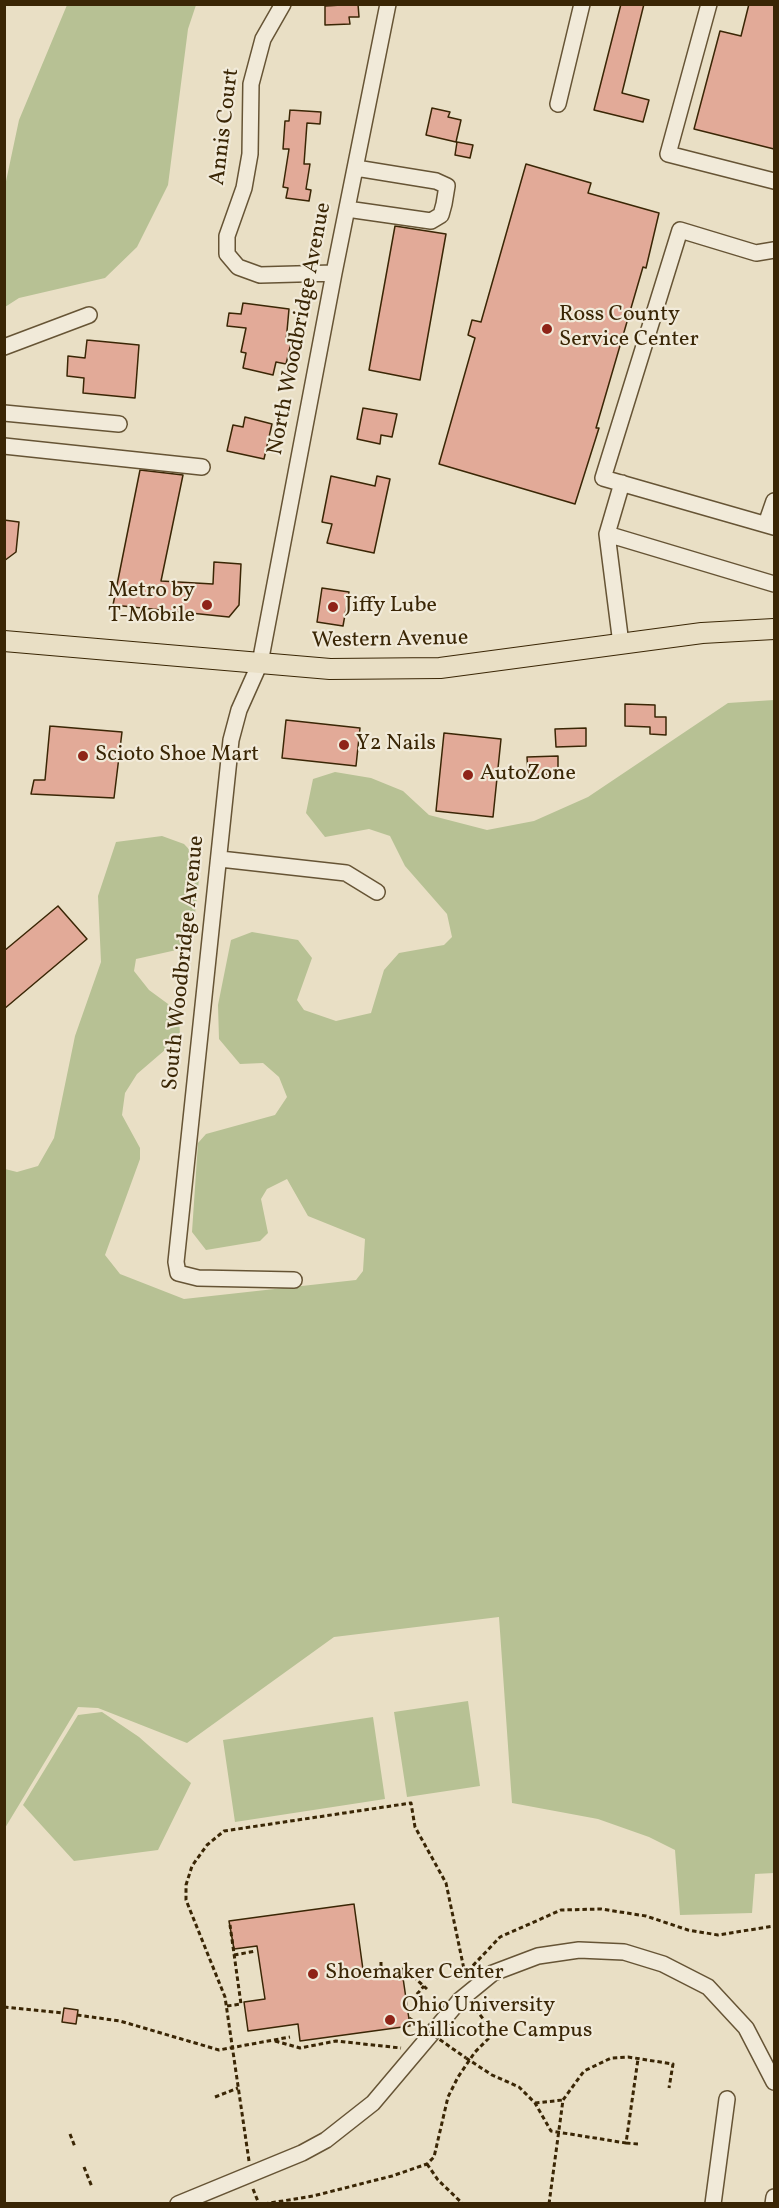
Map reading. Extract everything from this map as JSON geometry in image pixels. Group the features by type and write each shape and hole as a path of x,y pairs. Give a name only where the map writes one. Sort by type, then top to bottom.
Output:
{"main road":[{"name":"Western Avenue","path":"4,641 330,669 440,668 702,633 774,629"}],"street":[{"name":"Annis Court","path":"284,4 263,39 251,84 250,154 244,188 226,236 227,254 238,267 260,275 334,273"},
{"name":"North Woodbridge Avenue","path":"260,663 388,4"},
{"path":"558,104 582,4"},
{"path":"709,4 668,154 774,181"},
{"path":"347,209 431,221 441,215 444,204 447,186 436,181 357,168"},
{"path":"774,250 756,253 680,230 603,478 770,526 774,501"},
{"path":"4,347 89,315"},
{"path":"4,414 119,424"},
{"path":"4,446 202,467"},
{"path":"621,644 607,534 622,483"},
{"path":"607,534 774,584"},
{"name":"South Woodbridge Avenue","path":"260,663 239,710 231,740 176,1262 178,1273 198,1278 294,1280"},
{"path":"220,859 346,873 377,891"},
{"path":"178,2204 302,2153 326,2140 373,2103 460,2001 493,1973 538,1956 579,1950 624,1952 663,1964 708,1987 746,2028 768,2065 774,2082"},
{"path":"713,2204 727,2099"},
{"path":"772,2204 774,2197"}],"path":[{"path":"249,2162 227,2006 186,1900 186,1885 192,1866 207,1845 224,1831 411,1803 415,1827 446,1883 465,1974 500,1937 561,1910 612,1910 646,1916 688,1930 718,1935 774,1926"},
{"path":"227,2006 241,2004 230,1925"},
{"path":"234,1955 256,1951"},
{"path":"381,1962 381,1972 405,1969 425,1987 412,2000"},
{"path":"4,2007 63,2013"},
{"path":"264,2204 313,2196 393,2176 427,2164 434,2157 448,2097 467,2059 494,2033 476,2009"},
{"path":"77,2015 120,2021 219,2050 290,2037"},
{"path":"409,2018 492,2075 519,2087 535,2103 551,2131 638,2144"},
{"path":"273,2041 300,2048 336,2041 404,2049"},
{"path":"549,2204 563,2100 577,2078 592,2065 610,2058 638,2059 672,2064 669,2088"},
{"path":"626,2143 638,2059"},
{"path":"214,2097 237,2088"},
{"path":"535,2103 563,2100"},
{"path":"70,2133 75,2147"},
{"path":"427,2164 438,2180 463,2204"},
{"path":"84,2167 92,2187"},
{"path":"251,2185 259,2204"}],"green space":[{"path":"67,5 196,5 188,29 168,185 137,247 105,278 19,298 5,307 5,186 19,120"},
{"path":"774,700 774,1873 755,1874 752,1913 680,1915 675,1850 649,1837 598,1819 512,1803 499,1617 334,1637 187,1743 98,1708 78,1707 5,1828 5,1169 17,1172 38,1166 54,1138 75,1036 101,962 98,896 116,842 162,836 184,844 201,862 193,931 181,949 136,959 134,971 149,990 179,1012 180,1037 137,1074 125,1093 122,1115 140,1148 140,1159 105,1255 120,1274 184,1299 356,1280 363,1271 365,1239 308,1216 287,1179 267,1189 261,1199 268,1233 260,1241 206,1250 192,1232 198,1143 206,1134 275,1115 287,1097 279,1077 263,1063 240,1064 219,1039 218,1005 231,940 252,932 298,940 312,958 297,1000 304,1010 336,1021 371,1013 384,970 399,953 444,945 452,937 447,914 405,866 390,836 369,829 325,837 306,813 313,779 335,772 371,778 403,791 429,815 487,830 534,821 588,797 728,703"},
{"path":"468,1701 480,1786 407,1797 394,1712"},
{"path":"102,1712 139,1737 191,1783 158,1850 74,1861 23,1805 78,1715"},
{"path":"373,1717 385,1799 235,1822 223,1740"}],"building":[{"path":"358,4 359,17 349,17 350,24 325,25 325,6"},
{"path":"621,4 644,4 622,93 649,100 643,122 594,110"},
{"path":"749,4 774,4 774,149 694,129 720,31 741,36"},
{"path":"432,108 450,112 448,117 461,120 456,142 426,135"},
{"path":"290,110 321,112 320,124 307,123 304,164 310,164 306,189 311,190 309,201 286,198 288,188 283,187 289,149 283,149 285,121 289,121"},
{"path":"457,142 473,145 470,158 455,155"},
{"name":"Ross County Service Center","path":"526,164 591,183 588,193 659,213 646,268 643,267 596,428 599,428 575,504 439,464 475,338 468,335 472,320 481,322"},
{"path":"395,226 446,234 420,380 369,370"},
{"path":"243,303 289,309 286,342 291,343 286,364 276,362 273,375 243,368 246,353 241,352 246,328 227,326 229,313 241,314"},
{"path":"87,340 139,345 135,398 83,393 84,378 67,376 68,356 85,358"},
{"path":"363,408 397,414 392,437 381,435 380,444 357,439"},
{"path":"245,417 272,424 264,459 227,451 233,425 243,427"},
{"path":"140,470 183,475 161,581 213,584 214,562 241,564 239,605 229,617 113,605"},
{"path":"331,476 375,486 377,476 390,479 374,553 327,543 332,524 322,522"},
{"path":"4,520 19,522 16,552 4,561"},
{"name":"Jiffy Lube","path":"322,588 349,592 343,626 317,622"},
{"path":"625,704 655,705 655,717 666,717 666,735 650,734 650,727 625,726"},
{"path":"286,720 360,728 356,766 282,758"},
{"name":"Scioto Shoe Mart","path":"50,726 122,732 114,798 31,794 34,780 45,780"},
{"path":"586,728 586,746 556,747 555,729"},
{"name":"AutoZone","path":"444,733 501,739 493,817 436,811"},
{"path":"558,756 558,774 528,775 527,757"},
{"path":"58,906 87,939 4,1009 4,951"},
{"name":"Shoemaker Center","path":"354,1904 364,1977 402,1971 410,2026 300,2041 298,2024 248,2031 244,2002 265,1999 257,1946 234,1949 229,1921"},
{"path":"64,2008 78,2010 76,2024 62,2022"}],"place":[{"name":"Ross County Service Center","path":"547,329"},
{"name":"Metro by T-Mobile","path":"207,605"},
{"name":"Jiffy Lube","path":"333,607"},
{"name":"Y2 Nails","path":"344,745"},
{"name":"Scioto Shoe Mart","path":"83,756"},
{"name":"AutoZone","path":"468,775"},
{"name":"Shoemaker Center","path":"313,1974"},
{"name":"Ohio University Chillicothe Campus","path":"390,2020"}]}
